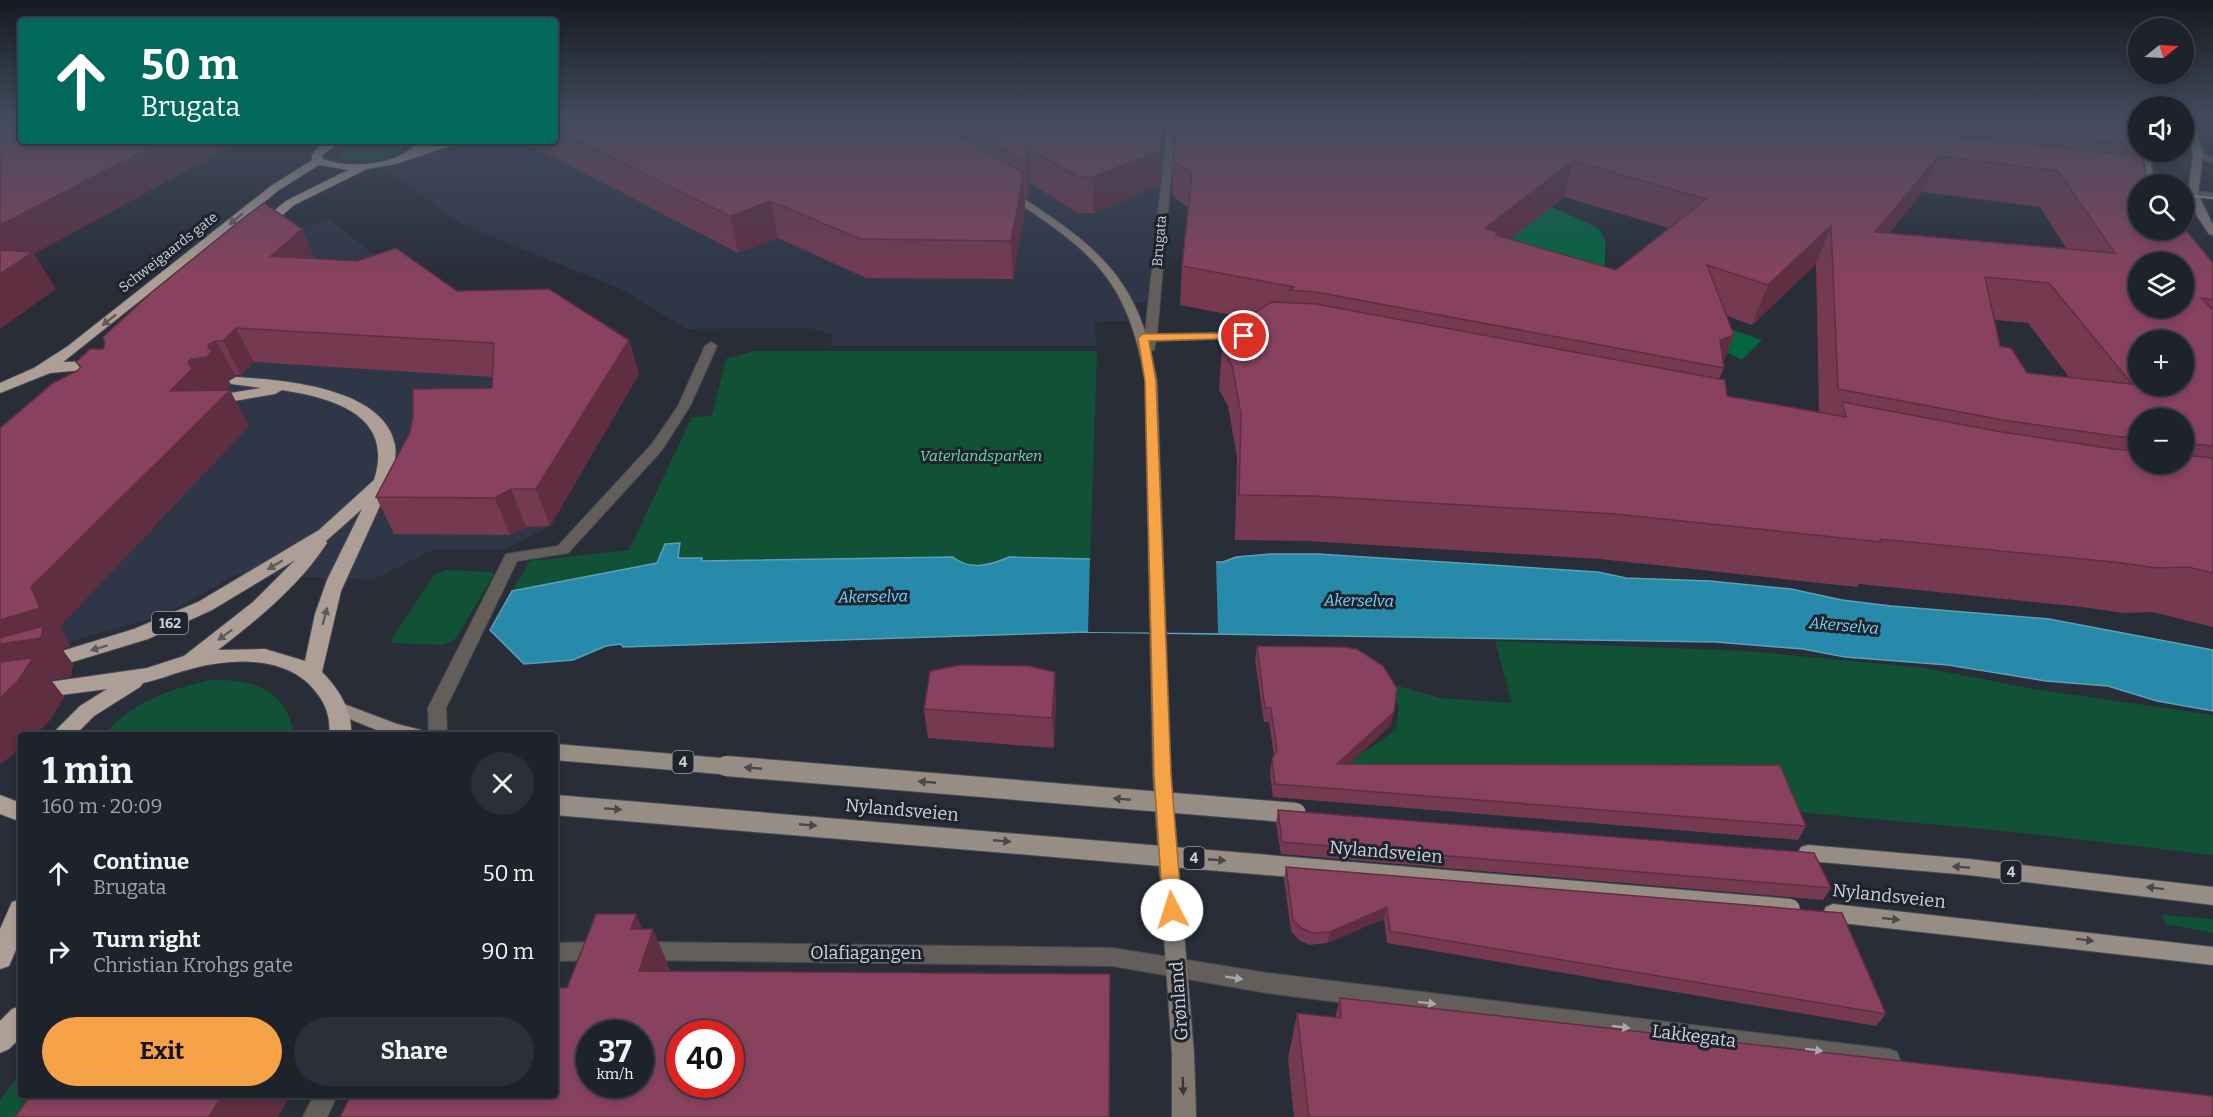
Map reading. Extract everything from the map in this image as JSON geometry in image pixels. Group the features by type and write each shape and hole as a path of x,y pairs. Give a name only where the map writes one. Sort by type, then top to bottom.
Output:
{"highway":[{"name":"Schweigaards gate","path":"0,389 39,371 73,349 275,188 300,172"},
{"path":"244,241 290,203 353,172"},
{"name":"Schweigaards gate","path":"39,371 85,363 109,364"},
{"path":"236,381 325,392 341,397 365,413 382,435 387,458 381,483 335,581 312,673"},
{"path":"217,399 286,387"},
{"name":"162","path":"0,677 103,647 175,621 205,606 325,534 381,483"},
{"name":"162","path":"189,662 276,592 298,571 325,534"},
{"name":"162","path":"65,732 87,711 123,687 145,676 189,662 227,656 255,655 287,661 312,673 324,686 336,707 340,732"},
{"name":"162","path":"0,696 145,676"},
{"path":"0,804 18,812"},
{"path":"0,958 18,916"},
{"path":"0,1040 18,1021"}],"main road":[{"path":"336,707 402,732"},
{"name":"Nylandsveien","path":"558,752 1313,814"},
{"name":"Nylandsveien","path":"558,805 1833,912 2213,956"},
{"name":"4","path":"1785,851 1980,868 2213,896"}],"street":[{"name":"Brugata","path":"1157,633 1147,338 1166,172"},
{"path":"999,187 1063,228 1097,257 1117,281 1147,338 1254,336"},
{"path":"2194,194 2213,196"},
{"path":"2194,203 2213,232"},
{"path":"438,732 437,708 511,557 563,550 657,447 684,406 711,346"},
{"name":"Grønland","path":"1157,633 1162,775 1183,1054 1184,1117"},
{"name":"Olafiagangen","path":"558,952 1084,955 1176,968"},
{"name":"Lakkegata","path":"1176,968 1267,983 1908,1062"},
{"path":"315,1117 324,1098"}],"shaded area":[{"path":"388,172 1166,172 1154,282 1163,300 1131,304 1139,321 1095,322 1096,346 831,346 833,335 810,328 687,329 623,290 463,225"},
{"path":"328,219 409,281 560,322 639,374 550,526 504,550 434,549 372,580 237,574 177,608 146,620 61,644 0,488 279,234"}],"green space":[{"path":"1548,205 1598,228 1605,239 1605,273 1701,319 1762,340 1742,360 1467,226"},
{"name":"Vaterlandsparken","path":"755,351 1097,351 1090,560 1011,557 975,565 968,565 953,557 702,561 702,558 677,558 680,543 657,563 512,591 530,561 629,550 692,417 712,416 726,359"},
{"path":"446,570 493,572 493,576 456,638 442,645 392,643 391,640 435,574"},
{"path":"1495,641 1746,651 1925,668 2034,689 2213,715 2213,855 2005,831 1341,770 1396,729 1399,706 1384,682 1440,698 1512,703"},
{"path":"212,680 254,685 266,690 284,707 293,732 107,732 139,705 182,687"},
{"path":"2161,915 2213,919 2213,933 2166,924"},
{"path":"18,1077 18,1098 111,1098 98,1117 0,1117 0,1100"}],"water":[{"name":"Akerselva","path":"680,543 678,558 702,558 702,561 953,557 966,564 981,565 1009,557 1223,562 1236,557 1271,554 1318,554 1598,572 1626,578 1710,581 1791,589 1842,600 1891,606 2049,619 2213,650 2213,711 2157,701 2108,686 2046,681 1948,665 1845,657 1803,649 1716,642 1088,632 623,647 621,644 606,646 573,660 524,664 490,630 512,591 657,563 665,544"}],"pier":[{"path":"1090,557 1216,559 1218,633 1088,632"}],"building":[{"path":"0,172 103,172 0,225"},
{"path":"642,172 1024,173 1011,241 860,239 771,201 730,216"},
{"path":"1070,172 1106,172 1093,177 1078,177"},
{"path":"1189,172 1558,172 1485,228 1500,233 1496,235 1616,270 1706,199 1612,172 1925,172 1875,232 2115,253 2059,172 2145,172 2146,174 2128,174 2128,240 2194,240 2213,263 2213,300 2201,298 2213,310 2213,446 2194,444 2194,408 2128,408 2128,438 2003,420 1838,389 1831,226 1768,285 1707,265 1734,335 1720,340 1724,368 1316,292 1289,290 1294,287 1182,266 1192,174","holes":["1985,277 2049,283 2128,379 2128,330 2194,330 2194,396 2128,396 2128,384 2027,373 2011,348 2000,346"]},
{"path":"264,203 302,229 271,256 357,261 396,248 457,291 549,289 629,340 536,489 511,489 495,498 376,497 410,432 413,417 413,389 492,388 494,343 236,328 223,341 209,344 208,348 212,351 206,357 192,359 188,362 192,369 170,391 230,390 31,587 40,608 0,620 0,428 53,383 77,371 81,367 76,362 90,349 103,349 105,344 103,337 152,292"},
{"path":"0,250 33,252 0,274"},
{"path":"1271,302 1316,304 1725,380 1727,396 1846,417 1842,402 2002,432 2128,450 2128,474 2194,474 2194,456 2213,458 2213,573 2188,567 2157,568 1615,514 1313,496 1239,495 1241,414 1232,365 1222,348 1223,339 1230,329"},
{"path":"43,626 41,638 0,644 0,638"},
{"path":"1257,646 1345,647 1357,649 1383,666 1397,688 1394,712 1337,764 1780,765 1806,826 1275,784 1272,759 1277,750 1271,708 1265,708"},
{"path":"33,658 18,681 0,698 0,662"},
{"path":"960,665 1029,666 1055,672 1052,718 924,709 930,671"},
{"path":"1278,810 1814,853 1831,888 1282,842"},
{"path":"1286,867 1842,913 1886,1014 1390,931 1387,907 1330,932 1312,933 1301,928 1293,920"},
{"path":"596,914 636,914 631,929 653,929 639,971 1110,974 1109,1117 340,1117 350,1098 558,1098 558,987 567,988"},
{"path":"1340,998 2213,1096 2213,1117 1309,1117 1297,1013 1341,1018"},
{"path":"29,1098 220,1098 209,1117 15,1117"}],"tram line":[{"path":"2194,196 2213,198"}],"route":[{"path":"1172,910 1162,775 1150,381 1149,362 1143,338 1244,336"}]}
